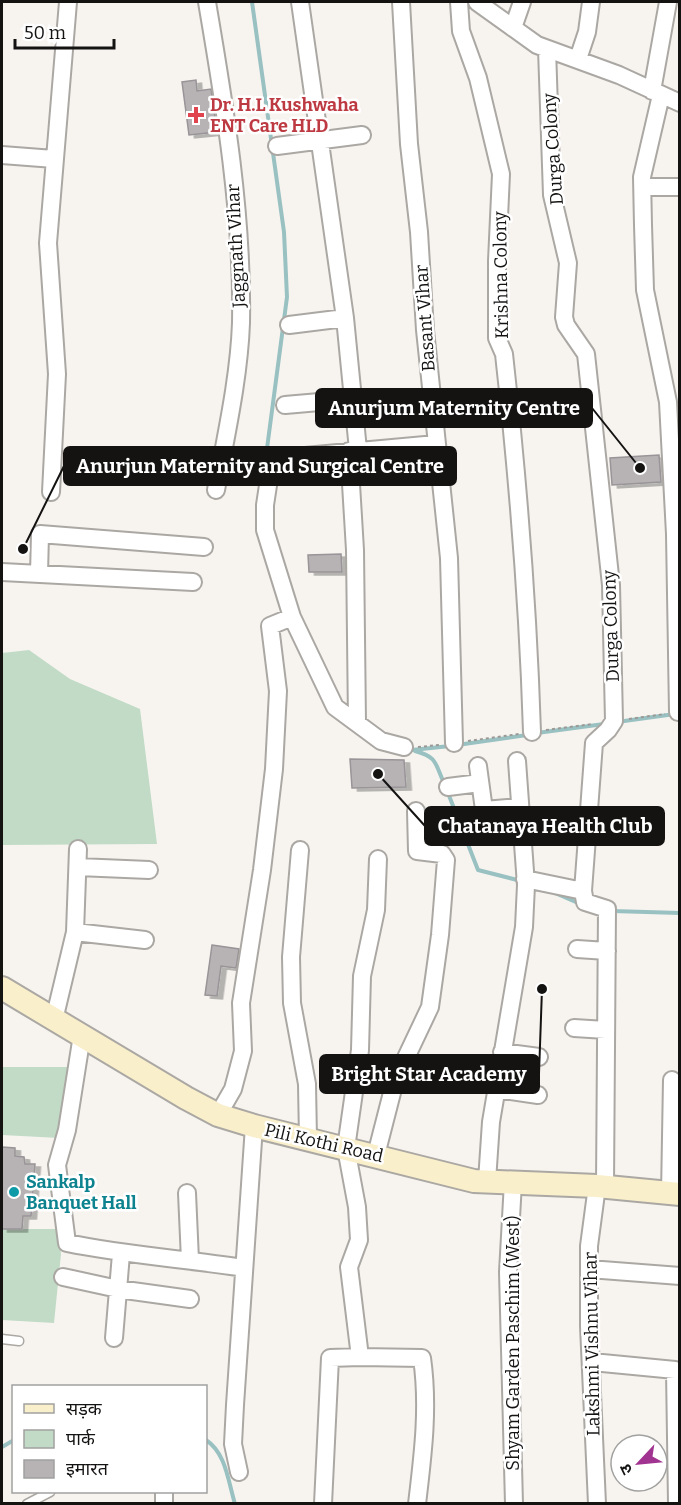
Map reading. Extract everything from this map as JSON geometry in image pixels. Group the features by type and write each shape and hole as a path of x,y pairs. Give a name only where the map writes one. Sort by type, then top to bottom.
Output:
{"street":[{"path":"51,492 57,374 48,243 68,2"},
{"name":"Jaggnath Vihar","path":"207,2 237,217 241,324 216,490"},
{"path":"300,2 345,318 354,399 357,723"},
{"name":"Basant Vihar","path":"401,2 409,144 419,232 425,330 449,558 454,743"},
{"name":"Krishna Colony","path":"459,2 461,32 478,78 501,174 497,261 497,338 504,354 516,458 528,608 532,732"},
{"path":"477,2 537,45 578,59 680,103"},
{"path":"513,28 522,2"},
{"path":"578,59 587,32 591,2"},
{"path":"668,2 657,93 642,177 645,290 668,402 675,534 678,712"},
{"name":"Durga Colony","path":"547,49 552,195 567,262 564,316 566,325 586,354 611,585 614,721"},
{"path":"277,146 362,135"},
{"path":"2,155 54,159"},
{"path":"643,187 680,187"},
{"path":"289,326 345,318"},
{"path":"285,405 354,399"},
{"path":"404,747 381,741 335,707 292,618 265,530 264,504 272,459 436,444"},
{"path":"39,574 40,534 204,547"},
{"path":"2,572 193,582"},
{"path":"218,1114 232,1089 243,1051 241,1003 262,870 274,769 278,690 270,626 292,618"},
{"path":"601,1186 607,909 585,902 583,891 594,742 608,730 614,721"},
{"path":"487,1181 496,1089 524,927 525,879 517,760"},
{"path":"478,766 484,810 519,807"},
{"path":"448,787 480,783"},
{"path":"375,1155 395,1081 430,1007 440,935 446,860 442,854 417,851 416,811"},
{"path":"54,1020 75,932 78,849"},
{"path":"300,850 291,957 292,1003 307,1084 308,1139"},
{"path":"360,1357 348,1267 359,1240 357,1208 346,1148 360,1050 362,976 376,910 378,859"},
{"path":"78,867 149,870"},
{"path":"525,879 583,891"},
{"path":"75,932 145,940"},
{"path":"577,949 607,951"},
{"name":"Pili Kothi Road","path":"2,988 218,1114 254,1126 474,1181 601,1186 675,1194"},
{"path":"574,1028 606,1030"},
{"path":"82,1035 68,1130 57,1165 67,1243 121,1254 190,1260 244,1268"},
{"path":"502,1052 539,1057"},
{"path":"672,1080 675,1194"},
{"path":"496,1089 538,1095"},
{"path":"239,1472 233,1444 254,1126"},
{"name":"Shyam Garden Paschim (West)","path":"513,1182 508,1272 514,1503"},
{"name":"Lakshmi Vishnu Vihar","path":"597,1503 589,1246 601,1186"},
{"path":"188,1193 190,1260"},
{"path":"114,1338 121,1254"},
{"path":"589,1269 680,1276"},
{"path":"63,1277 118,1289 190,1299"},
{"path":"323,1503 330,1358 360,1357 422,1358 426,1391 425,1432 417,1503"},
{"path":"592,1362 677,1370 677,1503"}],"lane":[{"path":"2,1340 20,1341"},
{"path":"27,1503 46,1493"}],"path":[{"path":"404,747 454,743 678,712"}],"green space":[{"path":"29,650 70,679 140,709 157,844 2,845 2,653"},
{"path":"2,1067 70,1067 59,1138 2,1135"},
{"path":"2,1229 58,1229 61,1254 54,1323 2,1320"}],"building":[{"path":"196,80 197,91 211,89 217,132 189,135 182,82"},
{"path":"659,455 661,482 612,485 610,458"},
{"path":"341,554 342,572 309,572 308,555"},
{"path":"350,759 404,760 406,787 352,788"},
{"path":"212,945 239,949 236,968 221,966 217,996 205,995"},
{"name":"Sankalp Banquet Hall","path":"2,1147 15,1148 15,1156 24,1157 25,1164 35,1164 31,1216 23,1216 22,1229 2,1229"}],"waterway":[{"path":"252,2 284,232 287,297 266,456"},
{"path":"617,722 675,714"},
{"path":"537,733 604,724"},
{"path":"457,745 527,735"},
{"path":"412,750 450,746"},
{"path":"415,751 432,759 444,783"},
{"path":"448,793 478,870 521,881"},
{"path":"555,893 578,903"},
{"path":"612,911 680,913"},
{"path":"2,1447 12,1441"},
{"path":"207,1441 222,1460 235,1504"}],"place":[{"name":"Dr. H.L Kushwaha ENT Care HLD","path":"196,115"},
{"name":"Anurjum Maternity Centre","path":"640,468"},
{"name":"Anurjun Maternity and Surgical Centre","path":"23,549"},
{"name":"Chatanaya Health Club","path":"378,774"},
{"name":"Bright Star Academy","path":"542,989"},
{"name":"Sankalp Banquet Hall","path":"14,1192"}]}
